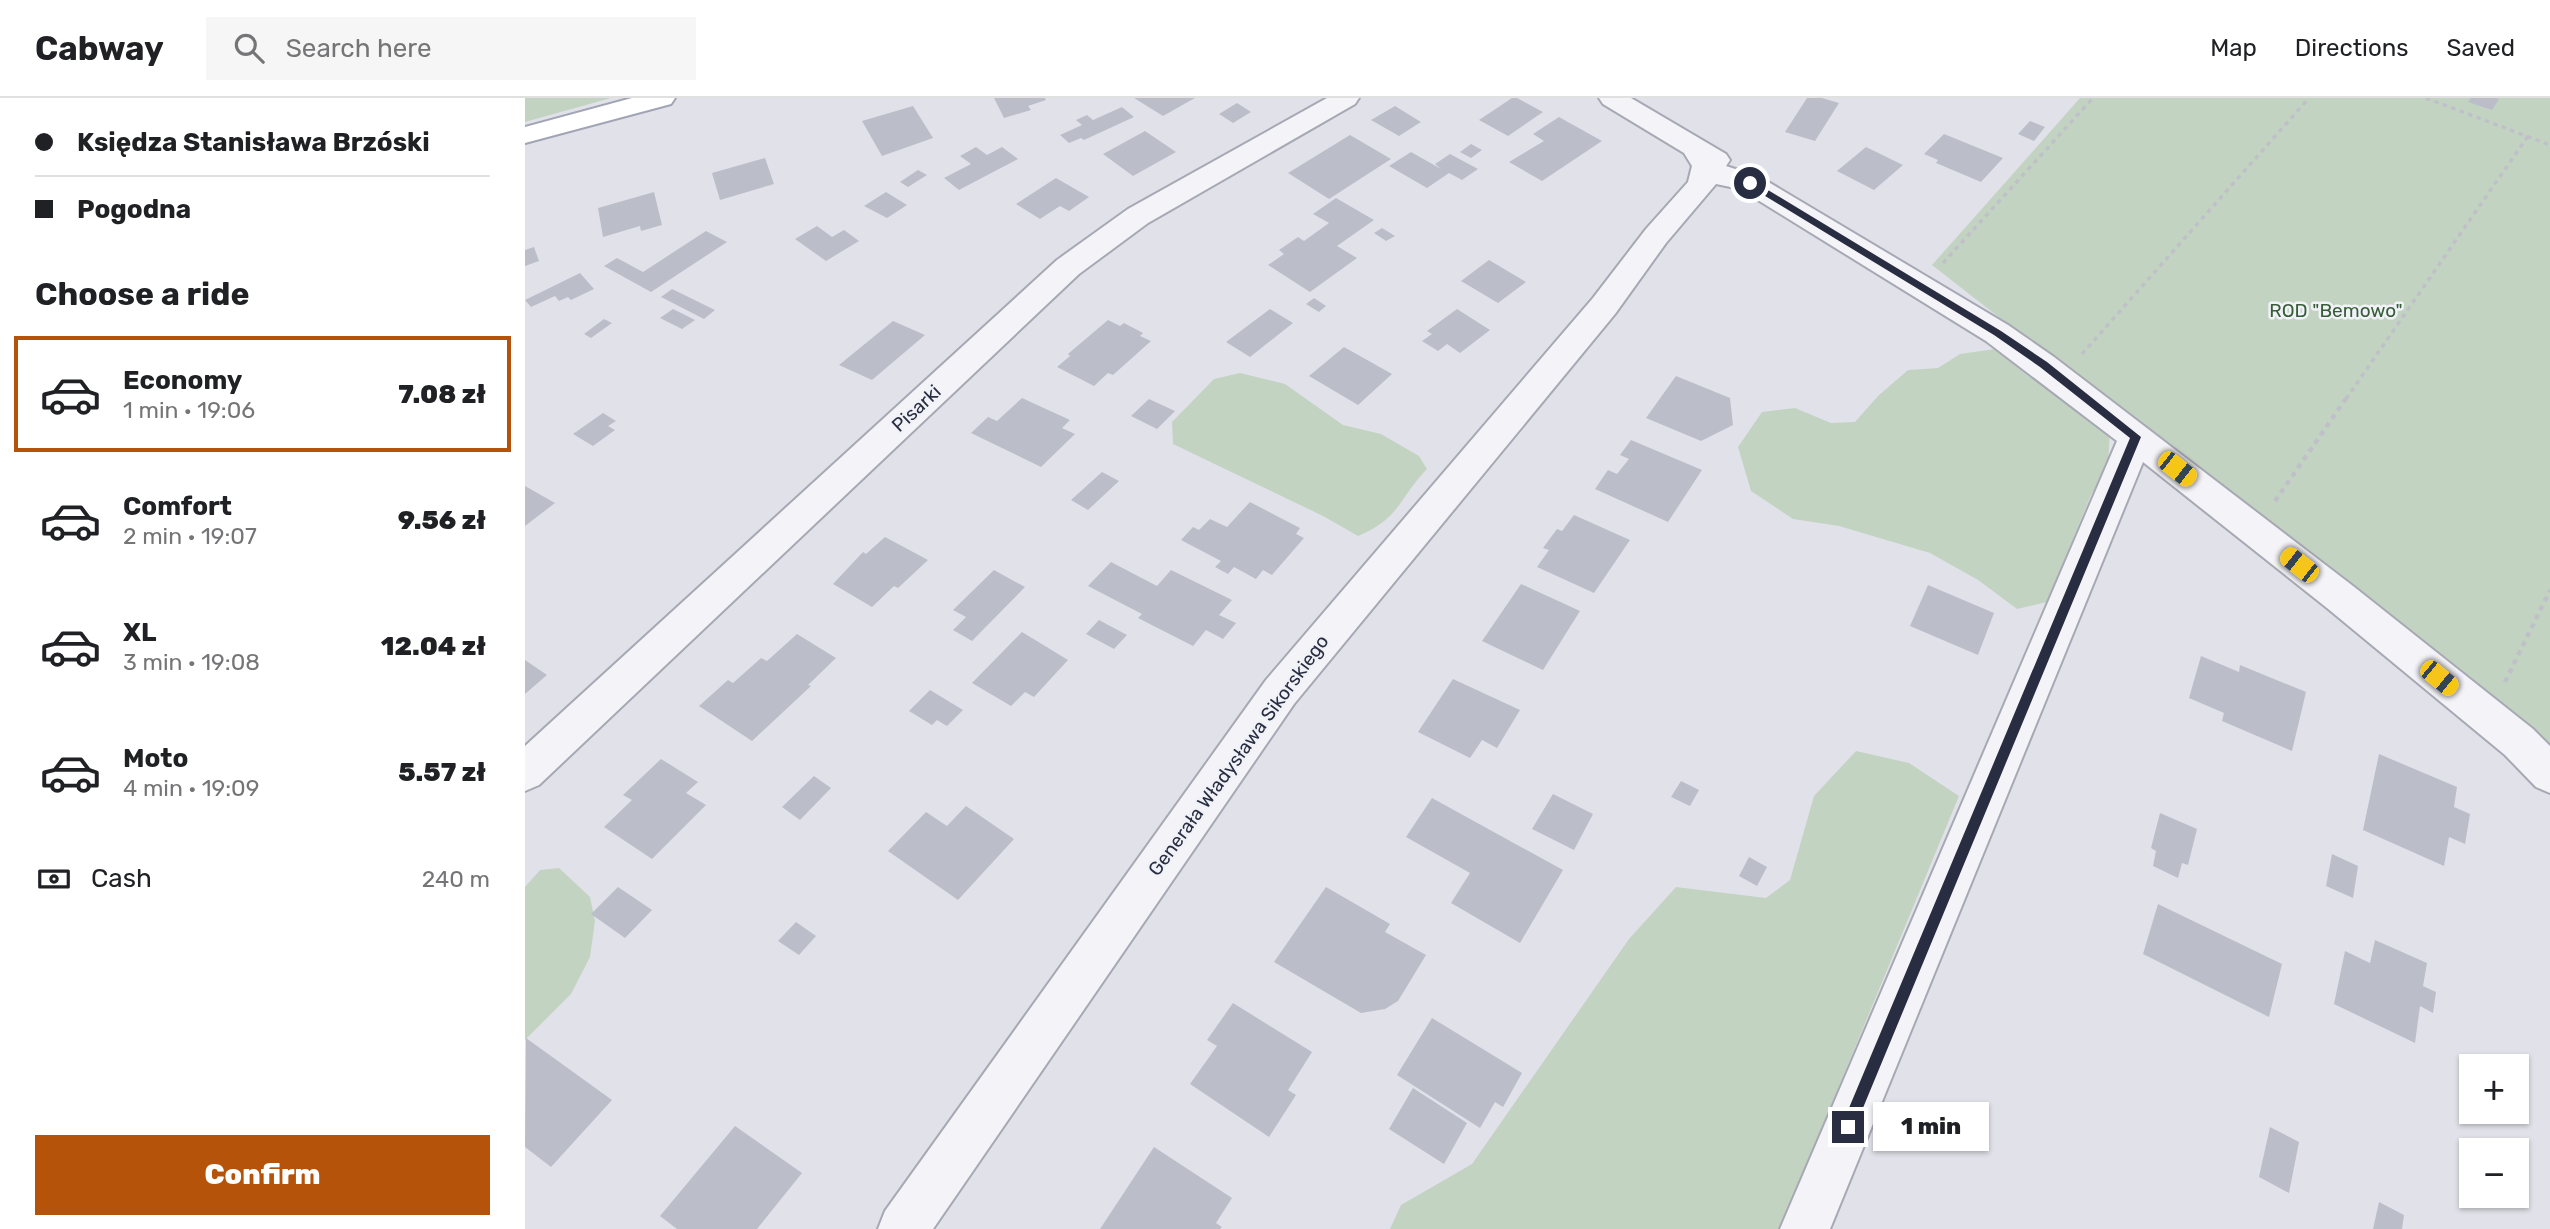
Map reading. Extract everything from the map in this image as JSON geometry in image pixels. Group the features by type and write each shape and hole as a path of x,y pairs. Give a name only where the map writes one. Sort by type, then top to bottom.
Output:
{"main road":[{"path":"525,135 662,98"}],"street":[{"name":"Pisarki","path":"525,772 1068,267 1138,216 1346,98"},
{"path":"1612,98 1712,165 1750,183 2009,341 2136,437 2498,725 2550,774"},
{"name":"Generała Władysława Sikorskiego","path":"903,1229 1280,692 1604,306 1699,222 1723,190 1712,165"},
{"path":"1805,1229 2136,437"}],"path":[{"path":"1920,288 2093,98"},
{"path":"2079,357 2309,98"},
{"path":"2426,98 2550,145"},
{"path":"2273,505 2528,136"},
{"path":"2504,683 2550,590"}],"green space":[{"path":"525,98 611,98 525,122"},
{"name":"ROD \"Bemowo\"","path":"2080,98 2550,98 2550,748 1932,265"},
{"path":"1995,349 2028,376 2079,403 2110,429 2108,467 2091,495 2047,602 2017,609 1978,580 1930,553 1839,526 1793,519 1751,491 1738,447 1762,412 1795,408 1831,423 1855,422 1878,396 1908,370 1938,368 1960,354"},
{"path":"1240,373 1285,384 1343,425 1381,434 1419,456 1427,469 1391,515 1358,536 1323,516 1173,444 1172,422 1214,379"},
{"path":"1856,751 1909,763 1959,796 1780,1229 1390,1229 1401,1205 1472,1164 1629,939 1676,887 1766,898 1790,880 1814,796"},
{"path":"559,868 590,897 595,921 590,957 571,994 525,1040 525,887 540,870"}],"building":[{"path":"994,98 1046,100 1028,106 1031,110 1004,118"},
{"path":"1134,98 1195,98 1163,116"},
{"path":"1512,98 1543,112 1508,136 1479,120"},
{"path":"1807,98 1822,98 1839,103 1815,141 1785,132"},
{"path":"2471,98 2499,99 2492,110 2468,102"},
{"path":"1237,103 1251,112 1233,123 1219,114"},
{"path":"913,106 933,138 882,156 862,121"},
{"path":"1395,106 1421,122 1399,136 1371,120"},
{"path":"1122,107 1134,117 1084,140 1081,138 1069,143 1060,135 1082,125 1076,120 1087,115 1093,120"},
{"path":"1559,117 1602,141 1542,181 1509,162 1544,141 1533,134"},
{"path":"2030,121 2045,127 2034,141 2018,134"},
{"path":"1145,131 1176,152 1133,176 1103,154"},
{"path":"1944,134 2003,158 1981,182 1936,163 1938,160 1924,154"},
{"path":"1350,135 1391,159 1329,199 1288,173"},
{"path":"1471,144 1482,150 1471,158 1460,152"},
{"path":"976,147 987,155 1002,147 1018,159 959,190 944,178 971,164 960,156"},
{"path":"1866,147 1903,165 1874,190 1837,171"},
{"path":"1411,152 1441,169 1435,164 1450,154 1478,169 1462,180 1449,173 1427,188 1389,166"},
{"path":"765,158 774,184 720,200 712,173"},
{"path":"918,170 927,175 908,187 900,182"},
{"path":"1056,178 1089,197 1069,211 1060,206 1040,219 1016,204"},
{"path":"654,192 662,225 641,231 640,226 603,237 598,208"},
{"path":"886,192 907,205 887,218 864,206"},
{"path":"1336,198 1374,220 1337,246 1357,258 1310,292 1268,265 1284,254 1279,250 1298,237 1304,241 1329,223 1313,214"},
{"path":"817,226 832,237 844,230 859,241 826,261 795,239"},
{"path":"1382,228 1395,236 1386,241 1374,233"},
{"path":"706,231 727,242 651,292 604,266 617,258 643,272"},
{"path":"534,247 539,261 525,266 525,250"},
{"path":"1489,260 1526,282 1498,303 1461,281"},
{"path":"580,273 594,289 571,300 568,297 559,301 555,296 531,307 525,300"},
{"path":"672,289 715,310 704,319 661,297"},
{"path":"1314,298 1326,306 1319,312 1306,304"},
{"path":"673,309 695,320 682,329 660,318"},
{"path":"1270,309 1293,323 1250,357 1226,342"},
{"path":"1457,309 1490,330 1460,353 1447,344 1438,351 1422,341 1432,334 1427,331"},
{"path":"604,319 612,323 591,338 584,334"},
{"path":"1108,320 1120,326 1124,323 1143,333 1140,336 1151,341 1113,375 1108,373 1094,386 1057,367 1070,356 1068,354"},
{"path":"893,321 925,335 872,380 839,365"},
{"path":"1344,347 1392,374 1358,405 1309,376"},
{"path":"1676,376 1730,398 1733,425 1701,441 1646,418"},
{"path":"1022,398 1070,420 1062,428 1075,434 1041,467 971,433 988,417 997,421"},
{"path":"1149,399 1175,411 1157,429 1131,416"},
{"path":"603,413 616,421 608,426 615,430 593,446 573,434"},
{"path":"1631,440 1702,470 1668,522 1595,489 1608,470 1617,474 1629,459 1620,455"},
{"path":"1102,472 1119,481 1088,510 1071,500"},
{"path":"525,486 555,503 525,526"},
{"path":"1250,502 1300,528 1296,534 1304,538 1272,575 1263,570 1256,579 1234,567 1228,574 1215,567 1221,561 1181,540 1193,527 1199,530 1210,519 1227,527"},
{"path":"1574,515 1630,540 1594,593 1537,567 1549,550 1543,548 1557,529 1562,531"},
{"path":"885,537 928,560 898,588 894,586 872,607 833,584 863,552 866,554"},
{"path":"1111,562 1157,586 1171,570 1232,600 1219,615 1236,623 1223,639 1206,630 1193,646 1138,618 1142,614 1088,586"},
{"path":"994,570 1025,587 972,641 953,630 966,617 953,610"},
{"path":"1521,584 1580,611 1543,670 1482,641"},
{"path":"1928,585 1994,613 1978,655 1910,626"},
{"path":"1099,620 1127,635 1114,649 1086,634"},
{"path":"1022,632 1068,660 1034,697 1025,692 1011,706 972,683"},
{"path":"797,634 836,658 808,685 811,686 752,741 699,706 728,680 733,683 761,658 767,661"},
{"path":"2201,656 2239,672 2240,665 2306,692 2292,751 2222,721 2224,713 2189,698"},
{"path":"525,660 547,675 525,694"},
{"path":"1453,679 1520,710 1497,748 1482,740 1470,758 1418,732"},
{"path":"930,690 963,710 947,726 937,720 932,725 909,711"},
{"path":"2379,754 2457,787 2454,807 2470,814 2465,844 2449,837 2444,866 2363,830"},
{"path":"661,759 698,782 686,793 706,805 652,859 604,827 632,800 623,795"},
{"path":"814,776 831,788 800,820 782,807"},
{"path":"1681,781 1699,790 1690,806 1671,797"},
{"path":"1553,794 1593,814 1574,850 1532,829"},
{"path":"1432,798 1563,870 1520,943 1451,903 1470,873 1406,837"},
{"path":"966,806 1014,839 958,900 888,851 926,812 947,826"},
{"path":"2160,813 2197,829 2188,865 2182,863 2178,878 2153,866 2156,851 2151,848"},
{"path":"2332,854 2358,866 2353,898 2326,886"},
{"path":"1749,857 1767,867 1757,886 1739,876"},
{"path":"618,887 652,910 625,938 591,914"},
{"path":"1326,887 1390,924 1385,932 1426,955 1398,1001 1385,1009 1361,1013 1274,962"},
{"path":"2158,904 2282,964 2269,1017 2143,954"},
{"path":"796,922 816,936 799,955 778,941"},
{"path":"2375,940 2427,963 2423,986 2436,992 2433,1013 2420,1006 2415,1043 2334,1004 2345,951 2370,963"},
{"path":"1233,1003 1312,1052 1288,1090 1296,1095 1269,1137 1190,1084 1217,1046 1207,1040"},
{"path":"1432,1018 1522,1073 1503,1107 1495,1102 1480,1128 1397,1075"},
{"path":"526,1038 612,1100 551,1167 525,1147"},
{"path":"1413,1088 1467,1123 1444,1164 1389,1129"},
{"path":"735,1126 802,1173 757,1229 677,1229 660,1216"},
{"path":"2270,1127 2299,1142 2289,1193 2259,1177"},
{"path":"1154,1147 1232,1198 1216,1223 1222,1227 1220,1229 1100,1229"},
{"path":"2379,1202 2404,1215 2402,1229 2373,1229"}],"route":[{"path":"1750,183 1997,333 2136,437 1848,1127"}]}
